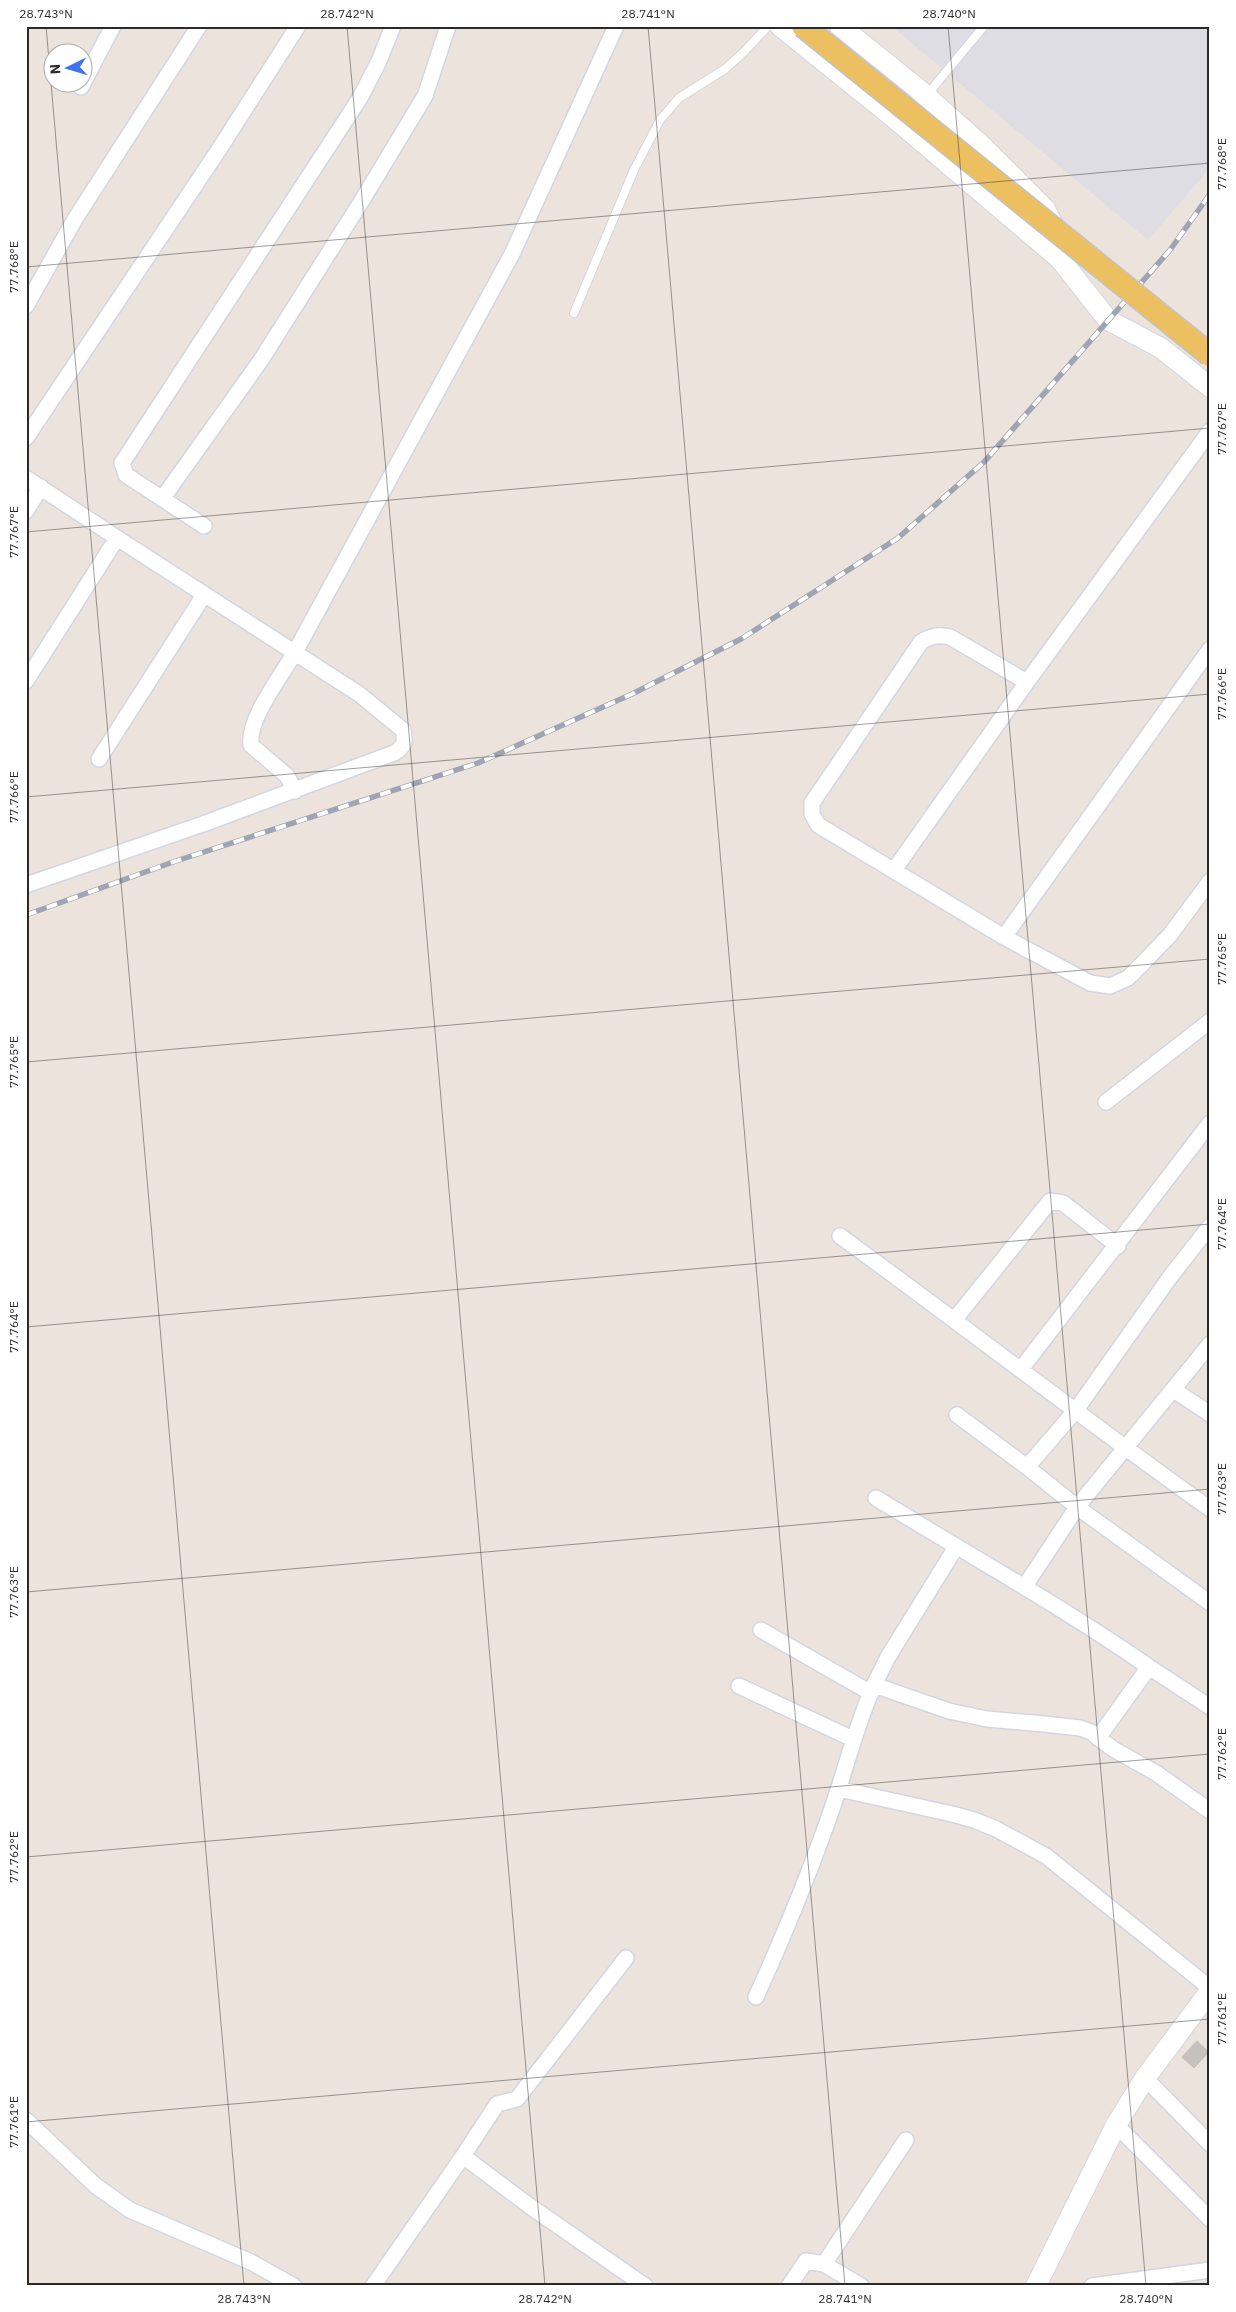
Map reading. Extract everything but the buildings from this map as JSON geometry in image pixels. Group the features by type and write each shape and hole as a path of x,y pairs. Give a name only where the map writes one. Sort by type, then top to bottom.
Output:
{"main road":[{"path":"803,26 1210,355"}],"street":[{"path":"92,66 113,26"},
{"path":"26,306 75,219 199,26"},
{"path":"26,438 298,26"},
{"path":"204,526 126,475 122,463 360,98 379,61 393,26"},
{"path":"162,499 261,360 366,194 425,96 448,26"},
{"path":"295,790 287,776 251,745 249,735 258,714 294,654 512,254 616,26"},
{"path":"780,26 893,117 1060,260 1108,320 1161,348 1210,387"},
{"path":"840,26 926,96 980,144 1045,209 1060,241 1060,260"},
{"path":"894,870 1027,682 1210,431"},
{"path":"26,478 294,654 359,694 404,730 406,739 402,748 394,754 26,884"},
{"path":"26,511 41,487"},
{"path":"26,681 118,538"},
{"path":"99,759 204,595"},
{"path":"1027,682 950,637 934,636 920,642 812,802 812,814 818,825 1004,937 1090,983 1110,986 1128,978 1170,935 1210,881"},
{"path":"1004,937 1203,673 1210,649"},
{"path":"1106,1102 1210,1021"},
{"path":"1022,1370 1210,1123"},
{"path":"955,1319 1050,1201 1062,1203 1118,1246"},
{"path":"1027,1467 1076,1410 1170,1277 1210,1226"},
{"path":"840,1236 955,1319 1126,1449 1210,1509"},
{"path":"1025,1586 1078,1508 1210,1344"},
{"path":"1174,1390 1210,1414"},
{"path":"957,1415 1078,1508 1210,1603"},
{"path":"876,1498 956,1547 1025,1586 1210,1707"},
{"path":"756,1996 808,1875 839,1790 853,1739 872,1689 888,1657 956,1547"},
{"path":"761,1630 872,1689 987,1720 1080,1728 1156,1773 1210,1811"},
{"path":"1098,1738 1149,1667"},
{"path":"739,1686 853,1739"},
{"path":"839,1790 974,1820 1046,1856 1210,1989 1144,2078 1116,2125 1036,2286"},
{"path":"373,2286 498,2104 517,2099 626,1958"},
{"path":"1144,2078 1210,2144"},
{"path":"26,2120 96,2186 130,2210 251,2262 294,2286"},
{"path":"1116,2125 1210,2219"},
{"path":"824,2264 906,2140"},
{"path":"463,2156 531,2207 645,2286"},
{"path":"789,2286 806,2261 824,2264 861,2286"},
{"path":"1092,2286 1143,2283 1210,2270"}],"lane":[{"path":"574,313 634,170 660,120 679,98 725,69 746,51 768,26"},
{"path":"926,96 984,26"}],"shaded area":[{"path":"891,26 1210,26 1210,165 1205,174 1148,240"}],"railway":[{"path":"26,915 173,862 478,763 632,694 741,639 898,538 984,462 1170,250 1210,194"}]}
